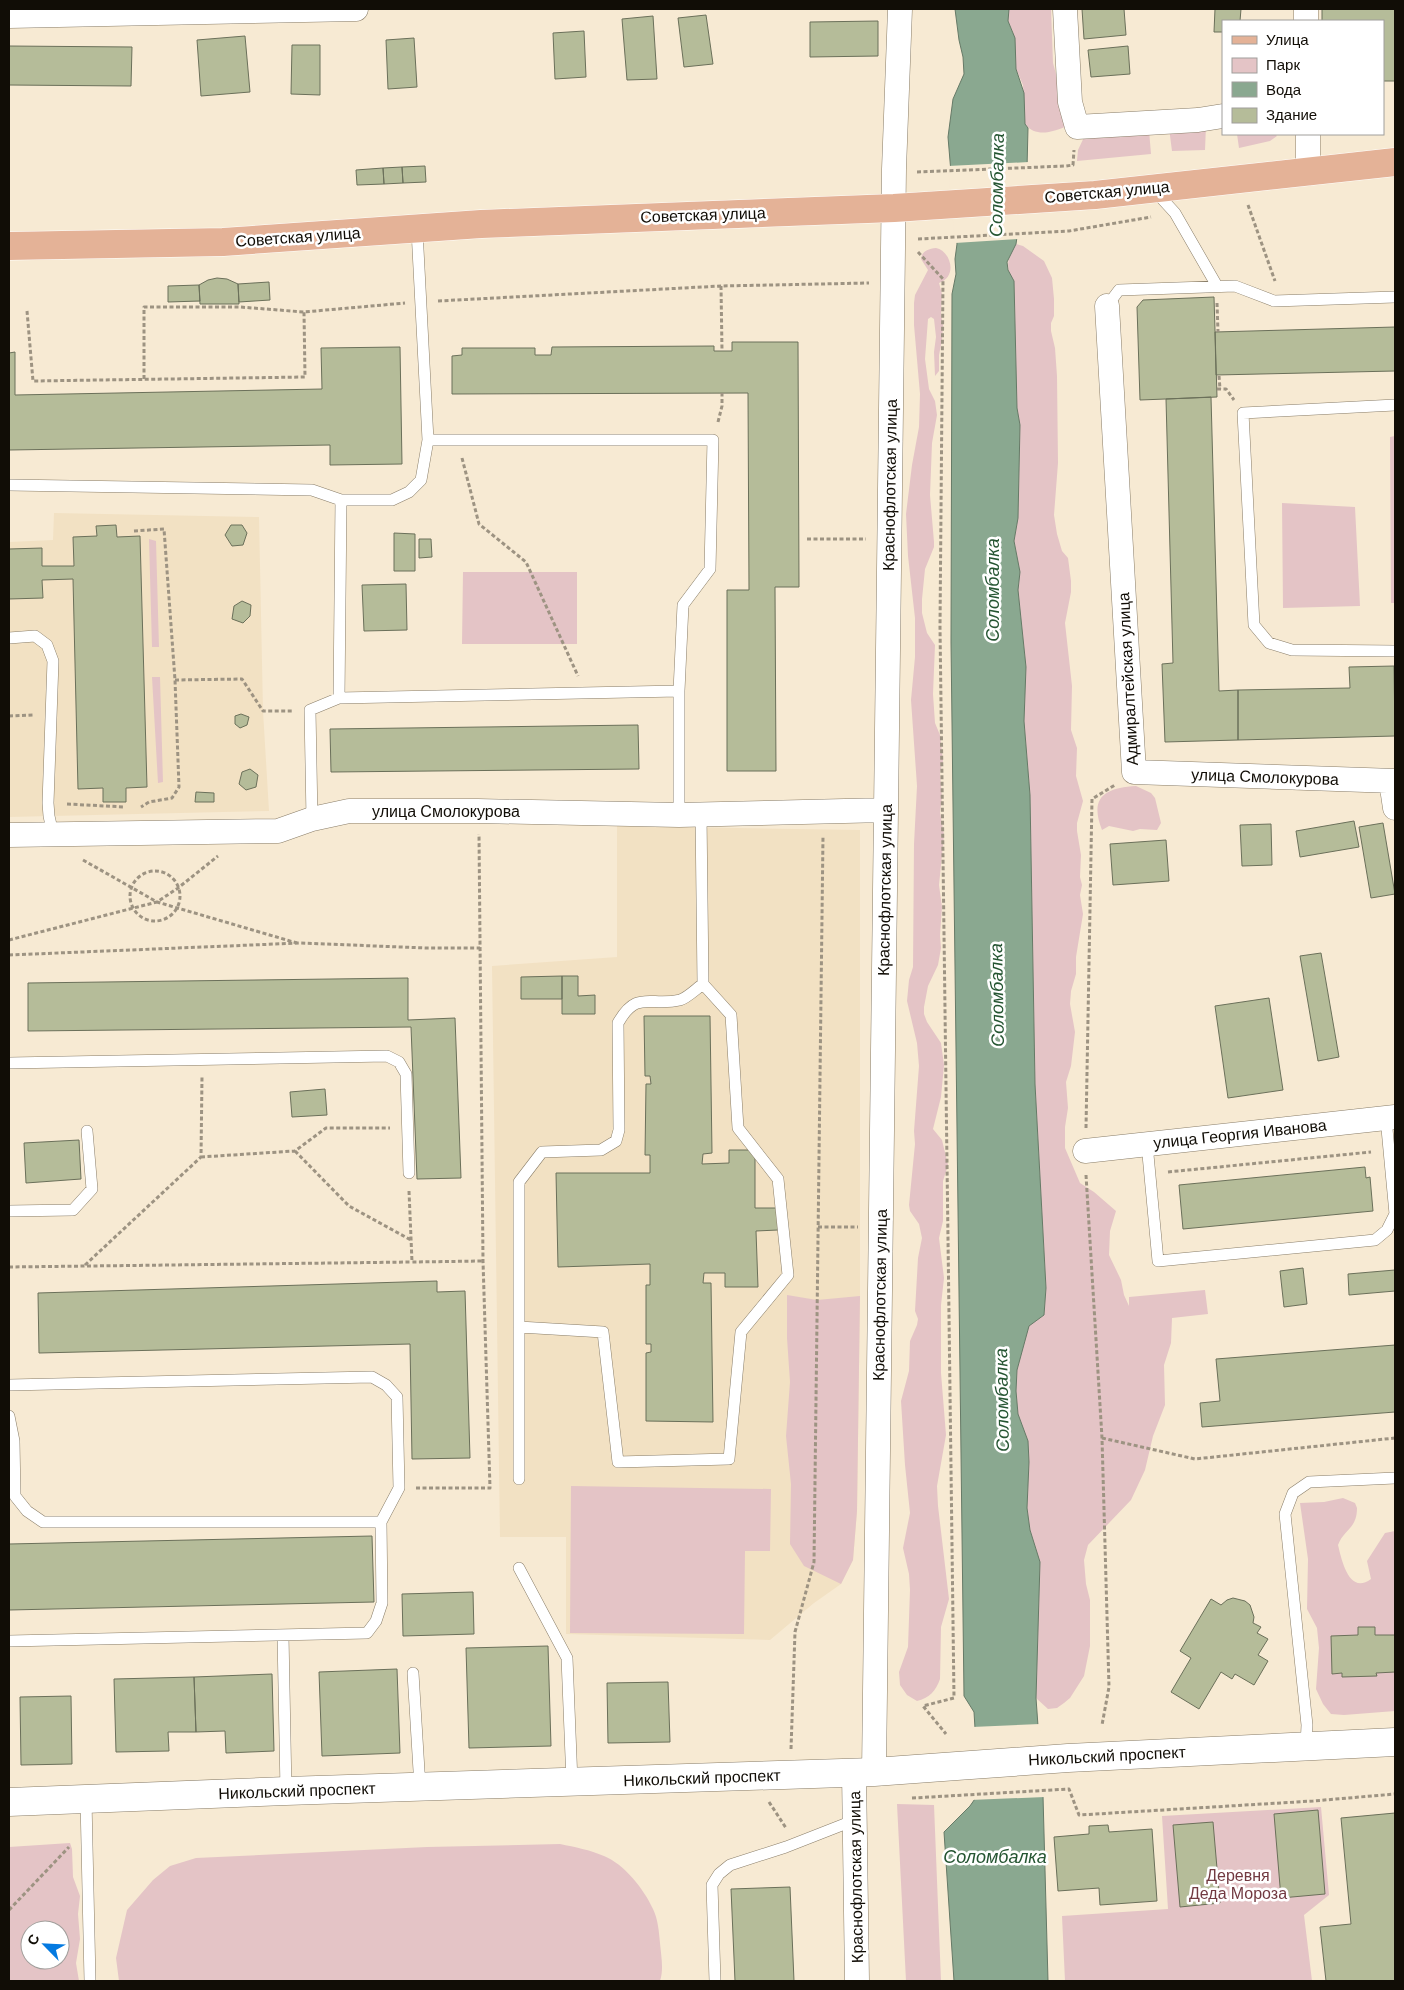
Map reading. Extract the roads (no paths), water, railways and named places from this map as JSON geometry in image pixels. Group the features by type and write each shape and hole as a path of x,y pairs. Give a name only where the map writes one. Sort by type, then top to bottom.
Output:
{"main road":[{"name":"Советская улица","path":"9,246 223,242 417,230 491,223 905,207 1067,197 1395,162"},
{"name":"Никольский проспект","path":"9,1802 864,1772 1068,1758 1395,1742"}],"street":[{"path":"9,16 356,9"},
{"name":"Краснофлотская улица","path":"857,1981 855,1820 864,1772 886,810 905,207 894,169 900,9"},
{"path":"1065,9 1070,102 1077,127 1198,120 1222,116"},
{"path":"1308,135 1308,172"},
{"name":"Адмиралтейская улица","path":"1107,306 1134,772"},
{"name":"улица Смолокурова","path":"1134,772 1393,781"},
{"path":"1393,781 1395,808"},
{"name":"улица Смолокурова","path":"9,835 278,831 312,819 349,811 690,814 886,810"},
{"name":"улица Георгия Иванова","path":"1085,1151 1391,1117"}],"lane":[{"path":"1153,189 1175,213 1217,286"},
{"path":"9,484 312,490 341,500 392,500 409,492 421,480 428,440 417,230"},
{"path":"1107,306 1119,290 1217,286 1235,286 1274,301 1395,297"},
{"path":"1395,405 1243,413 1254,625 1269,643 1292,650 1395,651"},
{"path":"428,440 713,440 710,569 683,605 679,691 703,984 731,1014 738,1128 778,1179 788,1275 741,1332 729,1459 618,1462 603,1332 519,1327"},
{"path":"339,698 341,500"},
{"path":"9,638 35,636 47,645 53,661 48,803 52,834"},
{"path":"312,819 310,710 339,698 679,691"},
{"path":"518,1479 519,1182 542,1152 601,1150 616,1141 620,1130 618,1023 625,1010 638,1002 681,1000 703,984"},
{"path":"9,1063 386,1056 398,1062 406,1074 409,1173"},
{"path":"1147,1144 1158,1261 1375,1240 1387,1230 1395,1214 1389,1150 1391,1117"},
{"path":"9,1211 73,1210 82,1201 92,1188 87,1131"},
{"path":"9,1385 372,1377 386,1385 397,1397 399,1488 381,1522 382,1603 376,1621 367,1633 9,1641"},
{"path":"9,1416 14,1441 15,1496 27,1511 44,1522 381,1522"},
{"path":"1306,1747 1306,1725 1285,1514 1293,1494 1309,1482 1395,1478"},
{"path":"519,1568 567,1658 572,1782"},
{"path":"282,1635 286,1791"},
{"path":"413,1673 420,1787"},
{"path":"86,1800 90,1981"},
{"path":"715,1981 712,1885 719,1874 730,1865 786,1847 855,1820"}],"water":[{"name":"Соломбалка","path":"955,9 1009,9 1008,21 1015,38 1016,69 1024,93 1025,124 1028,128 1027,168 1016,244 1007,262 1008,270 1014,281 1017,408 1020,425 1018,518 1014,541 1020,572 1018,590 1026,667 1024,721 1030,795 1035,1084 1046,1288 1044,1315 1029,1326 1017,1370 1016,1391 1018,1414 1028,1441 1027,1508 1030,1530 1040,1562 1036,1698 1043,1796 1048,1981 954,1981 944,1832 970,1806 979,1793 974,1712 964,1696 951,642 952,294 956,274 957,244 948,137 953,99 964,74"}],"park label":[{"name":"Деревня Деда Мороза","path":"1238,1884"}]}
